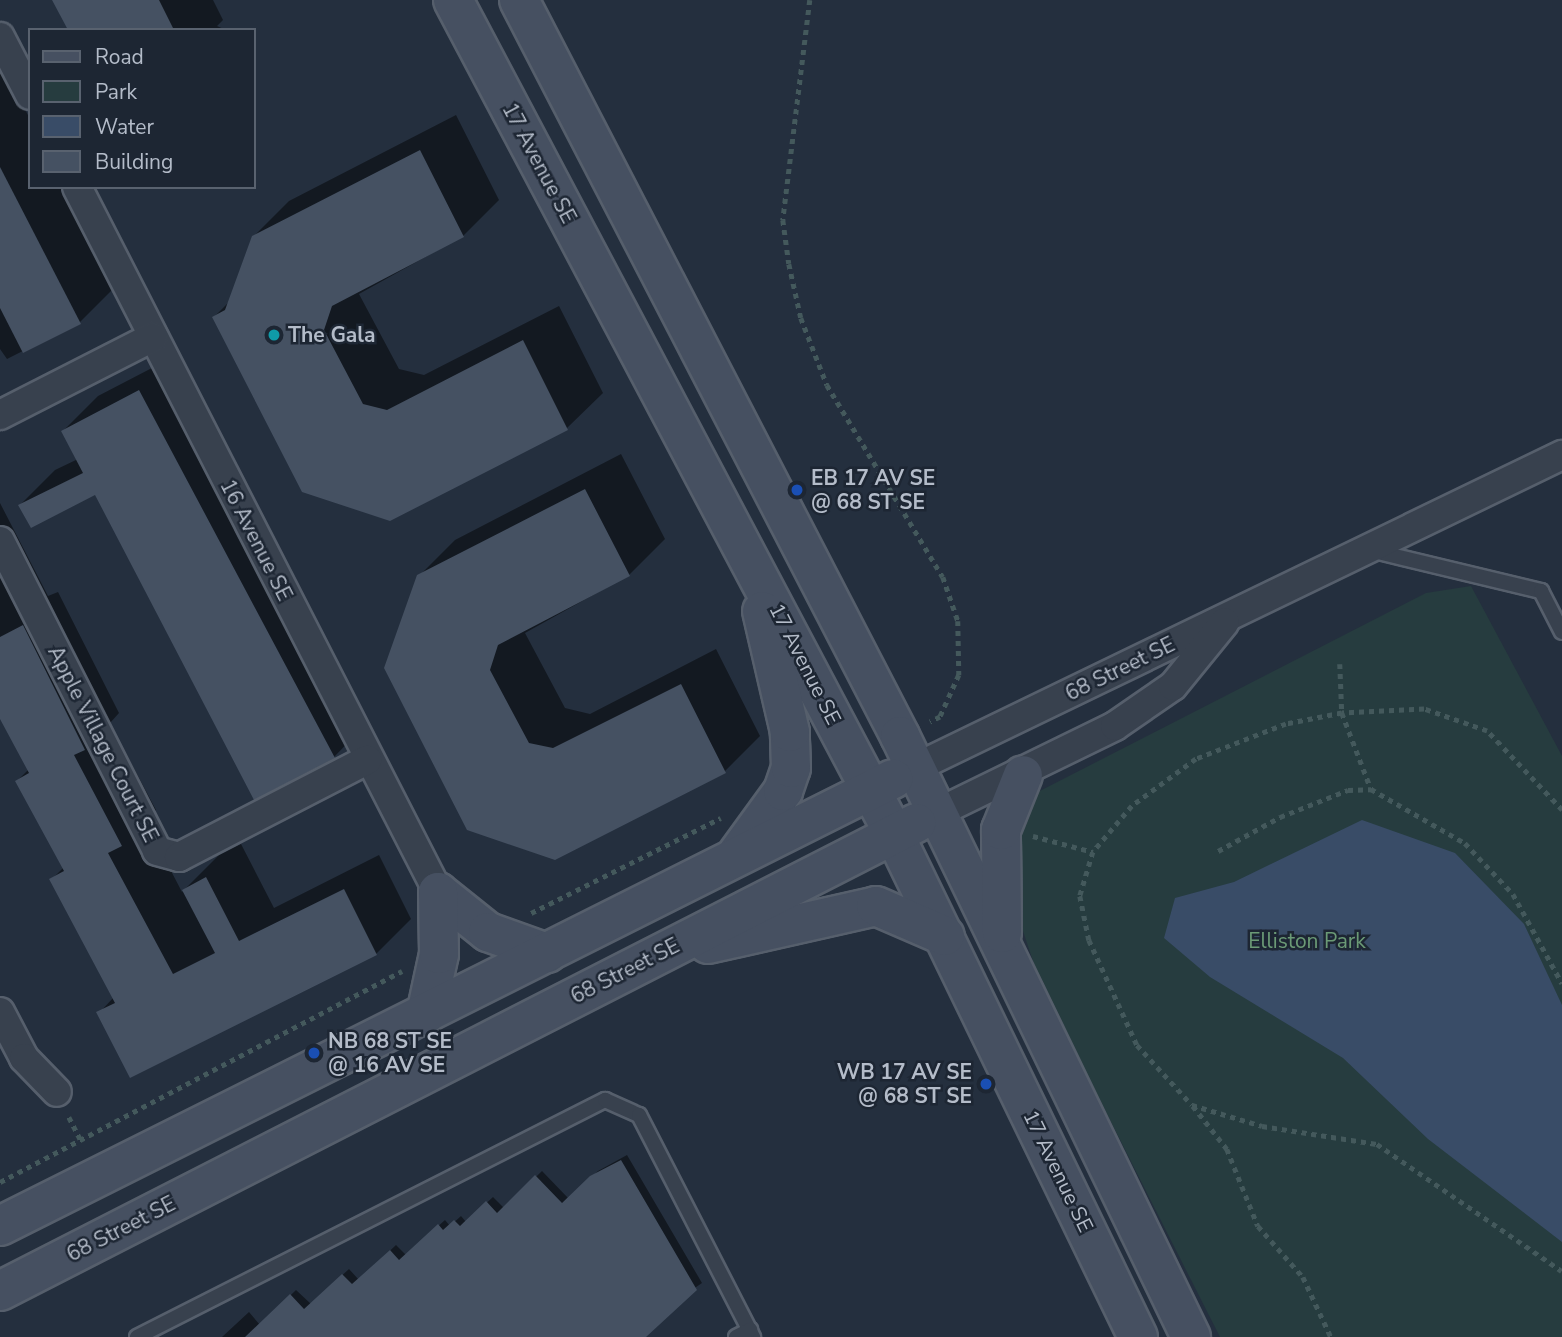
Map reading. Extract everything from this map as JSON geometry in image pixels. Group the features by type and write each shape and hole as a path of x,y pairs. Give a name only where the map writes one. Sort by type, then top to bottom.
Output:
{"main road":[{"name":"17 Avenue SE","path":"453,0 894,834 1138,1337"},
{"path":"519,0 915,768 1008,965 1191,1337"},
{"path":"733,861 783,791 791,768 790,732 748,555"},
{"name":"68 Street SE","path":"0,1227 915,768"},
{"path":"1008,965 998,913 998,858 1006,809 1023,775"},
{"name":"68 Street SE","path":"0,1292 937,813"},
{"path":"438,892 488,932 547,953"},
{"path":"426,1014 439,954 438,892"},
{"path":"651,958 876,906 945,936"}],"street":[{"path":"0,37 28,91"},
{"name":"16 Avenue SE","path":"78,189 367,760 438,892"},
{"path":"0,415 153,337"},
{"name":"68 Street SE","path":"915,768 1374,551 1562,455"},
{"name":"Apple Village Court SE","path":"0,541 157,851 179,857 367,760"},
{"name":"68 Street SE","path":"937,813 1023,775 1173,686 1227,620"},
{"path":"0,1012 24,1058 57,1092"}],"lane":[{"path":"1374,551 1541,591 1562,632"},
{"path":"137,1337 605,1100 639,1115 746,1335"}],"path":[{"path":"810,0 783,220 789,264 801,318 827,385 943,577 954,610 959,675 940,717"},
{"path":"1339,664 1342,712 1371,789"},
{"path":"1331,1337 1303,1277 1258,1226 1227,1149 1192,1105 1137,1045 1090,940 1080,896 1093,852 1132,806 1196,760 1286,724 1342,712 1424,709 1487,731 1562,810"},
{"path":"1218,851 1280,817 1348,790 1371,789 1465,844 1513,894 1562,983"},
{"path":"526,916 725,816"},
{"path":"1019,833 1093,852"},
{"path":"0,1182 405,970"},
{"path":"1192,1105 1262,1126 1377,1144 1562,1271"}],"green space":[{"name":"Elliston Park","path":"1471,586 1562,756 1562,1337 1220,1337 1040,982 1010,892 1019,833 1032,795 1426,593"}],"water":[{"path":"1362,820 1455,853 1524,924 1562,1005 1562,1242 1428,1139 1343,1058 1210,977 1164,938 1175,898 1234,882"}],"building":[{"path":"52,0 159,0 173,28 67,28"},
{"name":"The Gala","path":"420,150 464,237 332,306 324,330 363,404 387,410 523,340 568,430 390,521 302,492 212,317 225,310 252,236"},
{"path":"0,167 81,324 23,353 0,308"},
{"path":"139,390 335,758 254,800 95,495 31,528 18,505 83,473 61,431"},
{"path":"585,489 630,576 498,645 490,670 529,743 553,748 681,684 726,773 555,860 467,830 384,668 417,575"},
{"path":"23,625 85,750 74,755 122,846 108,853 173,974 215,953 182,890 206,877 239,941 344,889 377,955 130,1078 96,1012 115,1003 49,879 64,871 15,781 29,773 0,719 0,637"},
{"path":"621,1160 697,1290 646,1337 245,1337 290,1294 304,1309 342,1274 352,1284 390,1250 399,1260 438,1224 443,1230 454,1220 460,1226 486,1201 497,1213 535,1175 562,1203 590,1176"}],"place":[{"name":"The Gala","path":"274,335"},
{"name":"EB 17 AV SE @ 68 ST SE","path":"797,490"},
{"name":"NB 68 ST SE @ 16 AV SE","path":"314,1053"},
{"name":"WB 17 AV SE @ 68 ST SE","path":"986,1084"}]}
